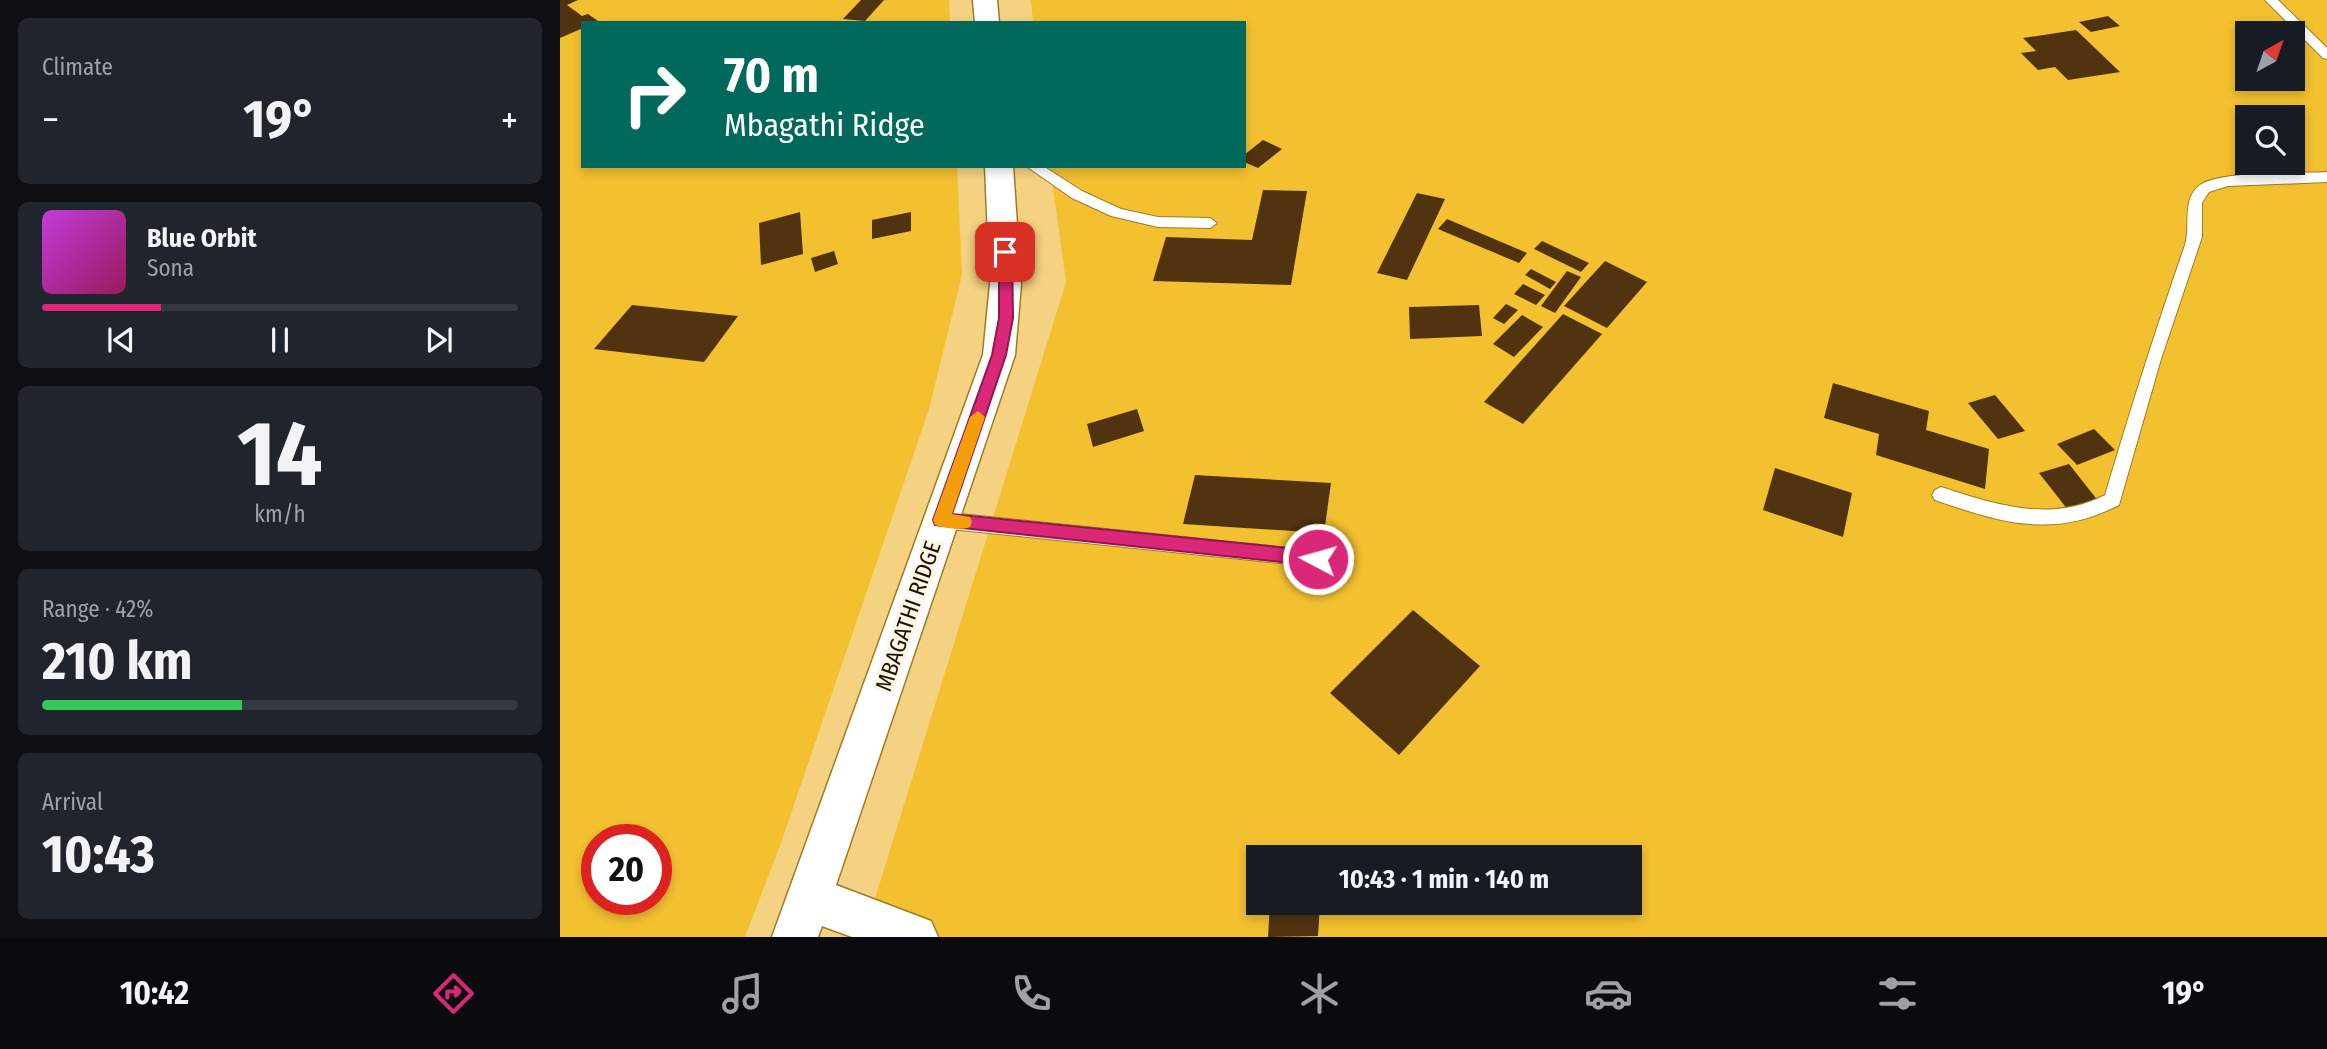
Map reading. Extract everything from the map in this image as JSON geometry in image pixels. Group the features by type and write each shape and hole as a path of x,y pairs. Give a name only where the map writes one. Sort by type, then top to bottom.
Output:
{"street":[{"path":"985,0 987,21"},
{"name":"MBAGATHI RIDGE","path":"802,917 999,355 1006,318 1007,277 999,168"},
{"path":"802,917 915,937"}],"lane":[{"path":"2271,0 2327,55"},
{"path":"1036,168 1101,208 1130,218 1167,224 1210,223"},
{"path":"1941,495 2002,514 2059,520 2094,512 2113,500 2153,359 2195,237 2195,203 2204,188 2227,181 2327,177"},
{"path":"941,520 1318,559"}],"shaded area":[{"path":"560,0 949,0 950,21 581,21 581,168 957,168 962,275 929,409 780,846 745,937 560,937"},
{"path":"1031,0 2327,0 2327,937 863,937 1066,282 1050,168 1246,168 1246,21 1033,21"}],"building":[{"path":"560,0 578,0 567,5 582,16 588,14 598,21 581,21 581,29 560,38"},
{"path":"861,0 884,0 865,21 843,19"},
{"path":"2108,16 2120,26 2091,32 2079,22"},
{"path":"2076,30 2120,72 2068,80 2055,67 2038,70 2021,53 2036,51 2023,38"},
{"path":"1263,140 1282,149 1258,168 1246,163 1246,153"},
{"path":"1263,190 1307,191 1291,285 1153,281 1166,237 1252,240"},
{"path":"1417,193 1445,199 1407,280 1377,273"},
{"path":"800,212 803,254 761,265 759,223"},
{"path":"911,212 911,231 872,239 872,220"},
{"path":"1447,219 1527,253 1519,263 1438,229"},
{"path":"1542,241 1589,263 1581,272 1534,249"},
{"path":"834,251 838,264 815,272 811,258"},
{"path":"1605,261 1647,282 1607,328 1564,306"},
{"path":"1531,269 1556,282 1550,289 1525,275"},
{"path":"1567,271 1581,277 1555,313 1541,306"},
{"path":"1523,284 1545,295 1536,305 1514,294"},
{"path":"1506,304 1518,310 1504,324 1493,318"},
{"path":"632,305 738,316 704,362 594,349"},
{"path":"1479,305 1482,336 1410,339 1409,307"},
{"path":"1563,314 1602,334 1523,424 1484,402"},
{"path":"1522,315 1543,327 1514,357 1493,344"},
{"path":"1833,383 1929,411 1926,430 1989,449 1985,489 1876,455 1879,434 1824,418"},
{"path":"1995,395 2025,431 1998,439 1968,403"},
{"path":"1137,409 1144,431 1093,447 1087,424"},
{"path":"2094,429 2115,450 2077,465 2057,444"},
{"path":"2069,464 2099,502 2068,510 2039,473"},
{"path":"1775,468 1852,493 1843,537 1763,510"},
{"path":"1195,475 1331,483 1324,533 1183,524"},
{"path":"1413,610 1480,666 1399,755 1330,693"},
{"path":"1269,915 1319,915 1318,936 1268,937"}],"slow traffic":[{"path":"964,522 941,520 978,417"}],"route":[{"path":"1005,252 1006,318 999,355 941,520 1318,559"}]}
